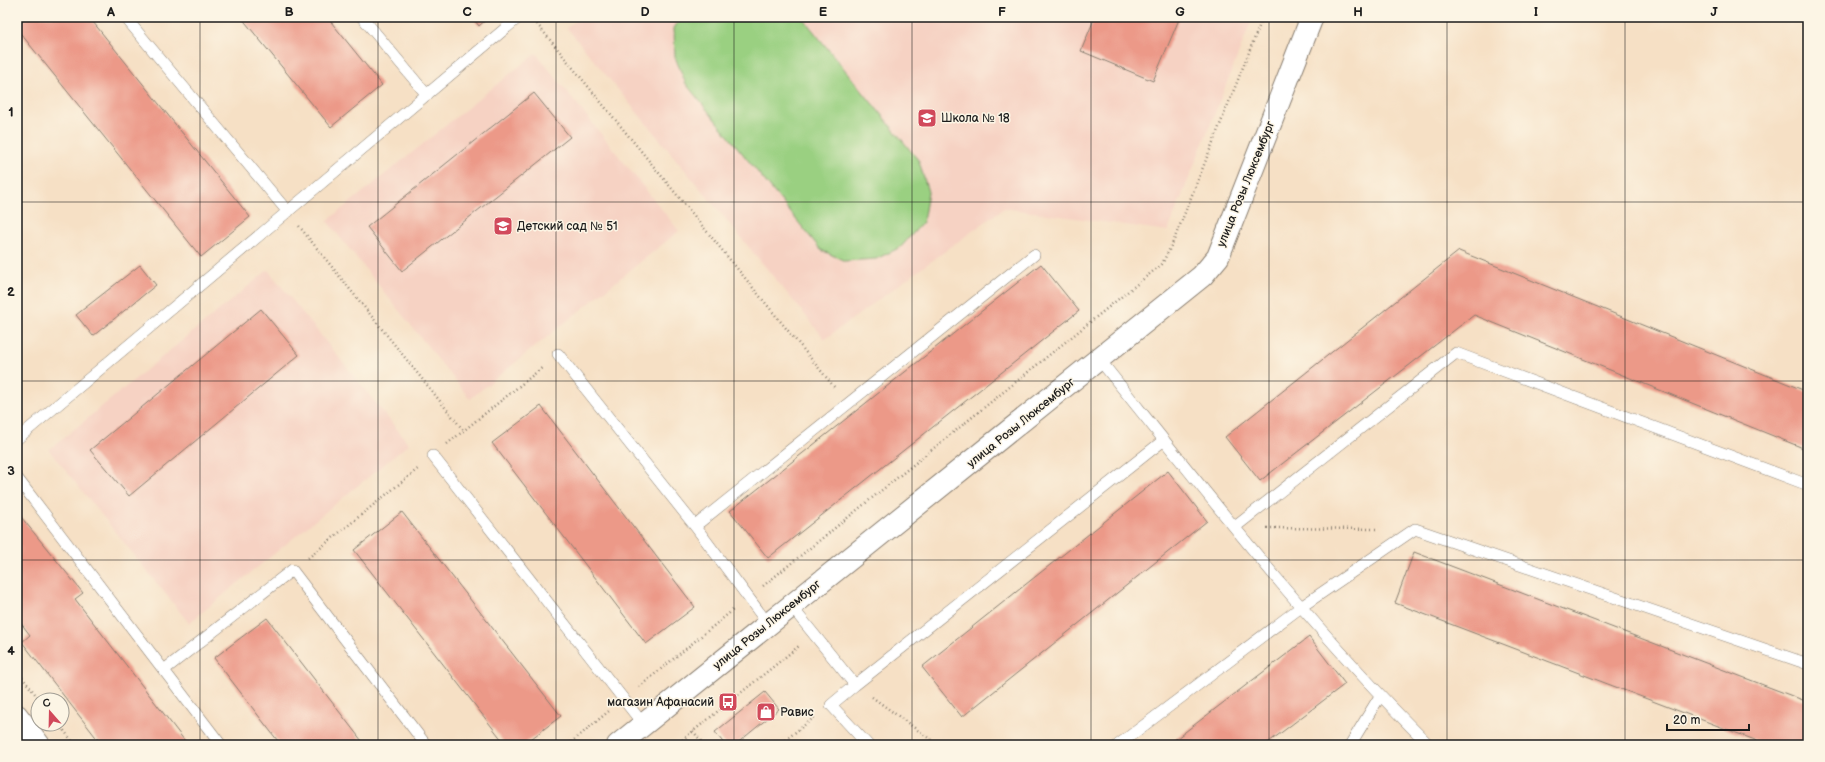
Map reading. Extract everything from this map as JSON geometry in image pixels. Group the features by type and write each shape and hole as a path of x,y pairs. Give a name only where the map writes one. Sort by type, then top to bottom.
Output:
{"street":[{"name":"улица Розы Люксембург","path":"618,745 1192,286 1218,257 1312,17"},
{"path":"17,716 39,745"}],"lane":[{"path":"125,17 288,212"},
{"path":"362,17 427,95"},
{"path":"17,439 519,17"},
{"path":"695,526 1034,255"},
{"path":"1235,527 1456,353 1808,485"},
{"path":"558,354 695,526 768,624"},
{"path":"1099,359 1301,607 1380,696 1428,745"},
{"path":"868,745 831,705 1164,440"},
{"path":"433,456 643,724"},
{"path":"17,478 221,745"},
{"path":"1118,745 1301,607 1415,529 1808,664"},
{"path":"164,670 292,570 426,745"},
{"path":"791,606 855,685"},
{"path":"1350,745 1380,696"}],"path":[{"path":"568,745 1162,264 1174,240 1263,17"},
{"path":"537,23 848,404"},
{"path":"288,212 464,431"},
{"path":"1235,527 1415,529"},
{"path":"676,745 814,634"},
{"path":"17,671 34,692"},
{"path":"855,685 938,745"},
{"path":"779,745 831,705"},
{"path":"694,731 704,745"},
{"path":"65,732 75,745"}],"shaded area":[{"name":"Школа № 18","path":"580,17 1253,17 1168,231 1004,208 825,339 567,28"},
{"name":"Детский сад № 51","path":"536,53 679,231 470,399 327,221"},
{"path":"268,270 409,444 189,623 49,450"}],"green space":[{"path":"682,17 802,17 919,161 928,192 923,222 901,247 876,259 845,261 821,250 686,84 675,57 674,28"}],"building":[{"path":"28,17 89,17 250,217 201,257 17,29 17,26"},
{"path":"241,17 327,17 382,85 331,127"},
{"path":"472,17 489,17 479,26"},
{"path":"1095,17 1180,17 1153,81 1081,51"},
{"path":"534,93 570,137 402,271 367,227"},
{"path":"1459,251 1808,392 1808,450 1474,315 1260,481 1225,437"},
{"path":"1041,264 1079,311 768,558 730,511"},
{"path":"140,265 156,285 93,336 76,315"},
{"path":"261,309 299,355 129,496 90,450"},
{"path":"541,406 695,607 646,644 492,443"},
{"path":"1168,471 1207,521 962,717 922,667"},
{"path":"17,512 83,593 75,599 188,745 102,745 70,704 70,692 61,692 22,642 30,635 17,618"},
{"path":"402,512 561,716 523,745 506,745 354,550"},
{"path":"1414,552 1808,702 1808,732 1803,745 1768,745 1395,603"},
{"path":"267,618 365,745 281,745 214,658"},
{"path":"1309,637 1345,684 1265,745 1168,745"},
{"path":"765,692 779,709 735,745 725,745 715,732"}],"place":[{"name":"Школа № 18","path":"927,118"},
{"name":"Детский сад № 51","path":"503,226"},
{"name":"магазин Афанасий","path":"728,702"},
{"name":"Равис","path":"766,712"}]}
